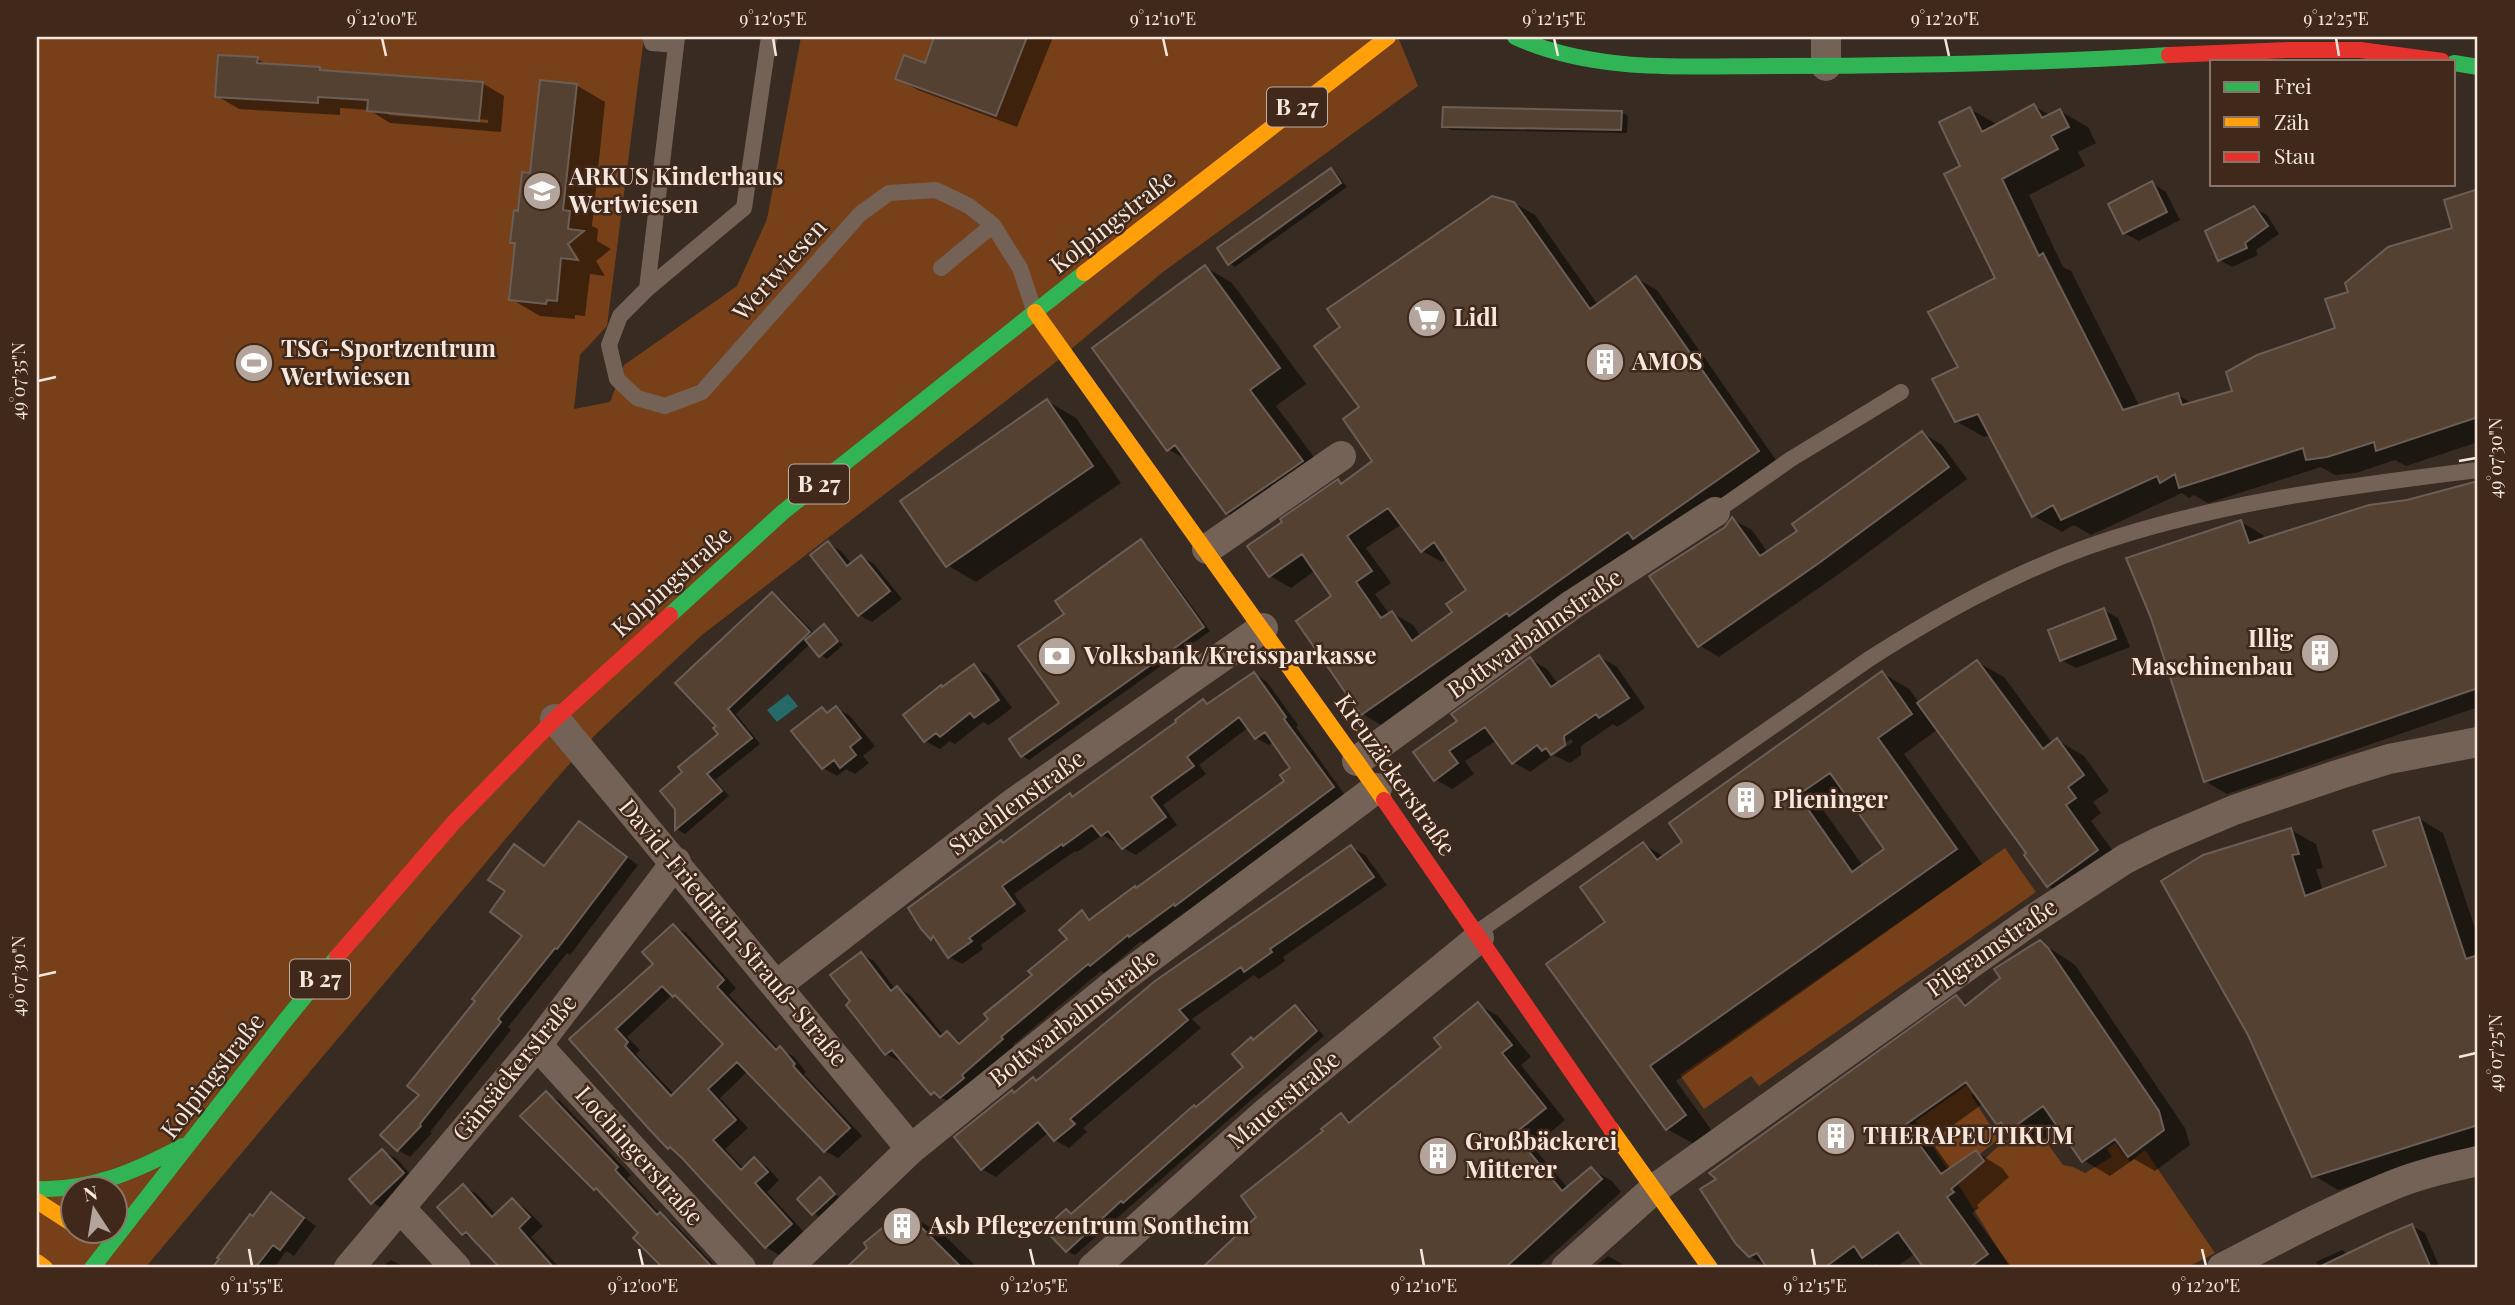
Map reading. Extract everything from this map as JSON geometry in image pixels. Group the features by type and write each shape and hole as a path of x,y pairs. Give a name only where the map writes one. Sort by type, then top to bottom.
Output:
{"street":[{"name":"Kolpingstraße","path":"92,1268 388,896 455,821 555,719 783,513 1388,37"},
{"path":"1516,37 1530,45 1565,55 1613,64 1826,66 2142,47 2360,51 2411,46 2440,60"},
{"path":"1826,37 1826,66"},
{"path":"2456,63 2478,66"},
{"name":"Kreuzäckerstraße","path":"1035,313 1377,789 1653,1191 1710,1268"},
{"path":"1207,549 1340,456"},
{"name":"Bottwarbahnstraße","path":"1357,761 1573,604 1716,512"},
{"name":"Staehlenstraße","path":"777,985 1015,802 1263,628"},
{"name":"David-Friedrich-Strauß-Straße","path":"555,719 911,1149"},
{"name":"Pilgramstraße","path":"1566,1268 1653,1191 2029,922 2125,859 2234,810 2337,775 2389,759 2478,742"},
{"name":"Bottwarbahnstraße","path":"787,1268 911,1149 1116,983 1377,789"},
{"name":"Gänsäckerstraße","path":"349,1268 537,1045 676,862"},
{"name":"Mauerstraße","path":"1093,1268 1268,1111 1478,936"},
{"name":"Lochingerstraße","path":"537,1045 741,1268"},
{"path":"37,1189 70,1190 112,1180 140,1169 191,1142"},
{"path":"2222,1268 2387,1187 2478,1161"},
{"path":"37,1200 60,1216"},
{"path":"401,1209 456,1268"},
{"path":"103,1246 108,1250"},
{"path":"37,1262 45,1268"}],"lane":[{"path":"647,289 676,41 652,43 650,37"},
{"name":"Wertwiesen","path":"769,37 744,208 647,289 620,316 609,345 617,379 637,398 665,406 702,392 860,214 889,194 936,190 969,206 993,225 1020,268 1035,313"},
{"path":"942,268 993,225"},
{"path":"1716,512 1791,459 1902,392"},
{"path":"1478,936 1869,659 1929,621 1990,589 2087,547 2156,526 2230,508 2350,485 2478,470"}],"shaded area":[{"path":"37,37 644,37 607,326 580,355 574,409 610,402 624,365 737,286 767,219 801,37 1398,37 1418,86 1163,272 1051,366 702,635 597,733 145,1268 37,1268"},
{"path":"2005,848 2036,892 1759,1086 1751,1076 1704,1109 1680,1075"},
{"path":"2014,1052 2021,1059 1971,1095 1999,1139 1952,1176 1916,1121"},
{"path":"2026,1130 2034,1141 2042,1136 2063,1165 2085,1173 2112,1157 2107,1149 2115,1143 2130,1162 2145,1150 2215,1253 2186,1268 2010,1268 1958,1184 1994,1150 2020,1131 2022,1133"}],"water":[{"path":"788,694 798,706 777,722 767,710"}],"building":[{"path":"934,37 1027,37 996,116 895,79 904,55 925,63"},
{"path":"218,55 258,57 257,63 320,67 320,70 483,82 479,121 367,111 368,100 318,97 318,103 215,97"},
{"name":"ARKUS Kinderhaus Wertwiesen","path":"540,80 577,84 563,210 570,211 568,229 584,231 568,244 578,260 561,258 557,301 547,300 546,304 509,300 515,243 510,243 514,210 518,211 522,172 530,173"},
{"path":"2034,104 2042,118 2060,109 2069,127 2051,136 2058,149 2002,179 2039,256 2043,253 2123,410 2178,393 2182,405 2232,391 2226,372 2257,355 2335,328 2325,299 2348,292 2345,283 2388,247 2452,228 2444,200 2478,189 2478,417 2376,451 2374,442 2327,457 2306,460 2303,448 2179,488 2175,474 2160,483 2157,476 2061,520 2053,505 2032,517 1978,414 1955,422 1932,379 1958,367 1928,312 1995,278 1944,174 1960,166 1939,122 1970,107 1982,132"},
{"path":"1443,107 1622,111 1621,130 1442,127"},
{"path":"1331,168 1341,183 1228,265 1217,248"},
{"path":"2152,181 2167,212 2123,234 2108,204"},
{"path":"1492,196 1514,202 1590,309 1636,276 1759,451 1633,539 1628,532 1361,715 1296,621 1331,596 1302,554 1269,577 1247,546 1282,522 1280,519 1338,479 1341,484 1372,461 1343,419 1359,407 1314,346 1340,327 1327,309","holes":["1388,508 1421,552 1434,542 1466,590 1446,604 1452,612 1412,641 1392,611 1381,618 1356,582 1372,571 1347,536"]},
{"path":"2254,206 2268,226 2245,243 2247,248 2218,261 2205,231"},
{"path":"1205,265 1280,368 1250,390 1303,461 1226,514 1175,445 1167,451 1092,348"},
{"path":"1047,399 1093,466 946,567 900,501"},
{"path":"1922,431 1949,467 1819,563 1698,647 1649,576 1725,527 1732,517 1760,556 1797,531 1792,524"},
{"name":"Illig Maschinenbau","path":"2478,481 2478,688 2204,782 2151,618 2126,558 2241,520 2249,543 2369,505 2407,500"},
{"path":"1141,539 1204,627 1021,757 1009,739 1059,703 1018,646 1064,614 1055,601"},
{"path":"828,541 847,566 861,555 890,591 858,616 810,555"},
{"path":"772,592 810,632 728,709 752,738 707,774 722,791 675,830 675,809 660,791 682,772 678,767 718,734 713,728 716,726 675,683"},
{"path":"2104,608 2116,639 2060,661 2048,630"},
{"path":"824,624 838,641 819,657 805,640"},
{"path":"1599,655 1629,698 1599,718 1596,714 1564,736 1565,745 1551,755 1546,748 1542,751 1537,745 1512,764 1485,727 1449,751 1458,763 1434,781 1413,752 1457,721 1451,714 1530,657 1551,687"},
{"path":"1977,660 2043,749 2057,738 2084,775 2068,787 2076,798 2066,805 2098,850 2047,887 2024,855 2026,853 1917,703"},
{"path":"974,664 999,700 974,718 970,713 940,737 936,733 924,742 903,715 941,685 942,687"},
{"path":"1882,671 1912,714 1878,738 1957,849 1650,1066 1686,1115 1666,1130 1546,964 1605,922 1580,887 1643,842 1657,860 1682,842 1669,823","holes":["1830,773 1884,849 1852,872 1798,795"]},
{"path":"1254,672 1286,717 1284,719 1334,787 1175,906 1174,904 1129,937 1128,935 1090,966 1088,964 1001,1037 1003,1039 962,1075 964,1078 940,1098 934,1092 931,1095 892,1050 885,1055 846,1005 850,1001 830,975 861,952 891,991 897,986 940,1037 947,1031 959,1044 988,1019 984,1014 1032,975 1028,971 1067,939 1059,930 1082,910 1089,920 1135,886 1136,888 1284,781 1280,775 1290,768 1265,732 1255,739 1239,717 1187,757 1194,766 1151,797 1166,817 1122,849 1108,831 1101,836 1092,825 1063,846 1062,844 1002,886 1015,904 969,938 972,941 948,958 933,936 931,940 921,929 908,908 1070,793 1072,797 1176,722 1175,720 1203,699 1207,704"},
{"path":"836,706 861,738 850,747 856,755 840,768 834,760 822,769 791,731 822,707 827,713"},
{"path":"2419,817 2466,959 2478,955 2478,1125 2312,1177 2248,1035 2161,881 2203,855 2291,828 2299,854 2292,855 2305,896 2386,866 2373,831"},
{"path":"579,821 627,857 557,949 555,948 498,1019 501,1022 421,1126 397,1151 380,1135 419,1095 407,1086 475,1001 472,999 522,936 490,912 505,891 488,880 514,844 544,866"},
{"path":"1351,845 1374,877 1270,949 1272,952 1244,972 1241,967 1179,1010 1188,1020 1070,1119 1075,1124 1054,1141 1038,1122 981,1170 954,1137 1012,1090 1014,1093 1033,1077 1036,1081 1155,981"},
{"path":"673,924 724,980 717,987 776,1050 780,1046 795,1064 793,1066 850,1128 824,1152 737,1062 708,1089 736,1120 713,1140 741,1170 754,1157 768,1172 755,1183 792,1224 765,1248 682,1158 670,1147 668,1149 649,1129 569,1039 653,964 642,952","holes":["662,986 673,997 675,995 723,1044 671,1096 625,1046 628,1042 616,1029"]},
{"path":"2040,940 2159,1111 2164,1130 2128,1157 2115,1139 2082,1162 2043,1106 2007,1132 2001,1122 1997,1125 1966,1082 1905,1125 1941,1174 1976,1150 1984,1161 1951,1189 1954,1192 1947,1197 1988,1254 1969,1268 1924,1268 1898,1232 1862,1258 1854,1246 1824,1268 1767,1268 1757,1253 1749,1257 1736,1244 1700,1189 1716,1179 1709,1173 1956,995 1965,1006 2000,978 1994,969"},
{"path":"1478,1002 1512,1045 1502,1053 1546,1108 1514,1134 1562,1191 1591,1167 1602,1179 1505,1268 1202,1268 1256,1217 1241,1196 1323,1131 1321,1129 1341,1113 1349,1123 1441,1047 1434,1038"},
{"path":"1295,1005 1317,1031 1066,1252 1044,1229 1066,1209 1071,1214 1194,1105 1196,1107 1243,1067 1232,1054"},
{"path":"546,1091 618,1167 615,1170 657,1215 660,1212 713,1268 663,1268 633,1238 638,1233 596,1188 594,1190 520,1116"},
{"path":"382,1149 404,1173 371,1204 349,1179"},
{"path":"820,1177 835,1194 812,1215 797,1199"},
{"path":"463,1184 492,1217 512,1198 530,1217 519,1228 554,1268 500,1268 466,1232 462,1235 437,1207"},
{"path":"271,1192 304,1218 280,1250 273,1245 255,1268 212,1268 250,1214 253,1216"},
{"name":"Asb Pflegezentrum Sontheim","path":"904,1210 962,1268 846,1268 867,1248 864,1243"},
{"path":"2412,1224 2431,1268 2317,1268 2386,1235"}],"traffic: fast":[{"path":"1515,37 1578,57 1676,67 1973,64 2169,55"},
{"path":"2456,63 2478,67"},
{"path":"670,615 783,512 1084,273"},
{"path":"92,1268 337,957"},
{"path":"37,1189 76,1187 113,1178 183,1146"}],"traffic: slow":[{"path":"1084,273 1388,37"},
{"path":"1035,312 1384,800"},
{"path":"1611,1129 1710,1268"},
{"path":"37,1201 60,1216"},
{"path":"37,1262 45,1268"}],"traffic: jam":[{"path":"2169,55 2360,50 2435,60"},
{"path":"337,957 455,821 555,719 670,615"},
{"path":"1384,800 1611,1129"}],"place":[{"name":"ARKUS Kinderhaus Wertwiesen","path":"542,191"},
{"name":"Lidl","path":"1427,318"},
{"name":"AMOS","path":"1605,362"},
{"name":"TSG-Sportzentrum Wertwiesen","path":"254,363"},
{"name":"Illig Maschinenbau","path":"2320,653"},
{"name":"Volksbank/Kreissparkasse","path":"1057,656"},
{"name":"Plieninger","path":"1746,800"},
{"name":"THERAPEUTIKUM","path":"1836,1136"},
{"name":"Großbäckerei Mitterer","path":"1438,1156"},
{"name":"Asb Pflegezentrum Sontheim","path":"902,1226"}]}
